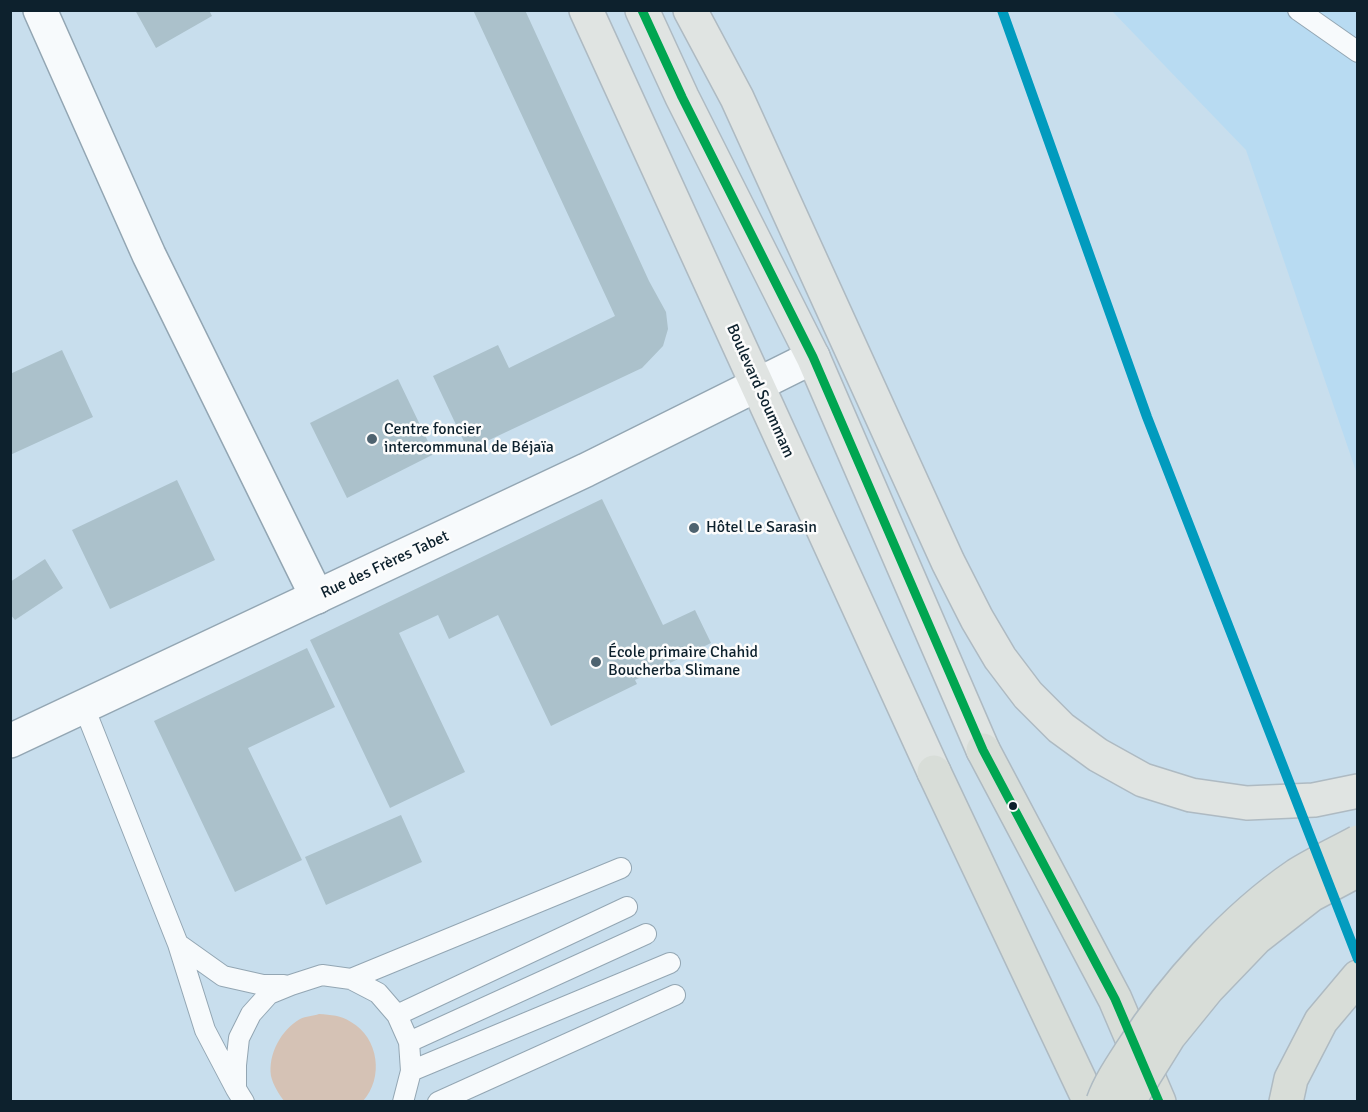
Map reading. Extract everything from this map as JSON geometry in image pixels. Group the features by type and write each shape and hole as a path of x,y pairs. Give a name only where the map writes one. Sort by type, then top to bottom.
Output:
{"highway":[{"path":"983,750 1115,999 1159,1101"},
{"path":"934,772 1090,1101"},
{"path":"1102,1101 1149,1022 1190,973 1240,920 1298,875 1358,842"},
{"path":"1128,1101 1169,1036 1208,988 1256,938 1311,895 1358,870"},
{"path":"1286,1101 1291,1079 1322,1021 1358,977"}],"main road":[{"name":"Boulevard Soummam","path":"586,10 934,772"},
{"path":"642,10 681,97 813,357 983,750"},
{"path":"690,10 737,98 948,562 1000,658 1028,695 1061,728 1098,755 1143,780 1191,795 1247,803 1314,800 1358,791"}],"street":[{"path":"40,10 149,255 316,597"},
{"name":"Rue des Frères Tabet","path":"10,741 586,470 813,357"}],"lane":[{"path":"1298,10 1358,52"},
{"path":"84,706 178,944 205,1030 240,1095"},
{"path":"351,980 621,868"},
{"path":"397,1015 627,907"},
{"path":"409,1042 646,934"},
{"path":"178,944 223,976 263,985 291,985"},
{"path":"411,1071 670,963"},
{"path":"240,1095 236,1065 239,1038 251,1014 269,994 322,975 351,980 378,993 397,1015 409,1042 411,1071 403,1101"},
{"path":"438,1101 675,995"}],"shaded area":[{"path":"1112,11 1357,11 1357,474 1246,150"},
{"path":"319,1014 347,1020 368,1038 373,1048 376,1070 370,1092 363,1101 284,1101 275,1086 271,1068 277,1043 287,1029 300,1019"}],"building":[{"path":"135,10 209,10 212,16 156,48"},
{"path":"473,10 525,10 649,281 666,312 668,329 663,346 642,368 468,450 433,376 498,345 509,368 615,316"},
{"path":"62,350 93,417 10,455 10,374"},
{"name":"Centre foncier intercommunal de Béjaïa","path":"398,379 434,454 347,498 310,423"},
{"path":"177,480 215,560 110,609 72,530"},
{"name":"École primaire Chahid Boucherba Slimane","path":"602,499 663,625 695,610 711,643 635,680 637,684 551,726 498,615 449,639 438,615 399,633 465,772 390,808 310,640"},
{"path":"45,559 63,588 15,620 10,614 10,582"},
{"path":"307,648 335,707 248,748 302,860 235,892 154,721"},
{"path":"401,815 422,862 326,905 305,857"}],"transit line":[{"path":"642,10 682,97 813,357 983,750 1115,999 1159,1102"},
{"path":"1002,10 1147,417 1358,959"}],"place":[{"name":"Centre foncier intercommunal de Béjaïa","path":"372,439"},
{"name":"Hôtel Le Sarasin","path":"694,528"},
{"name":"École primaire Chahid Boucherba Slimane","path":"596,662"}]}
